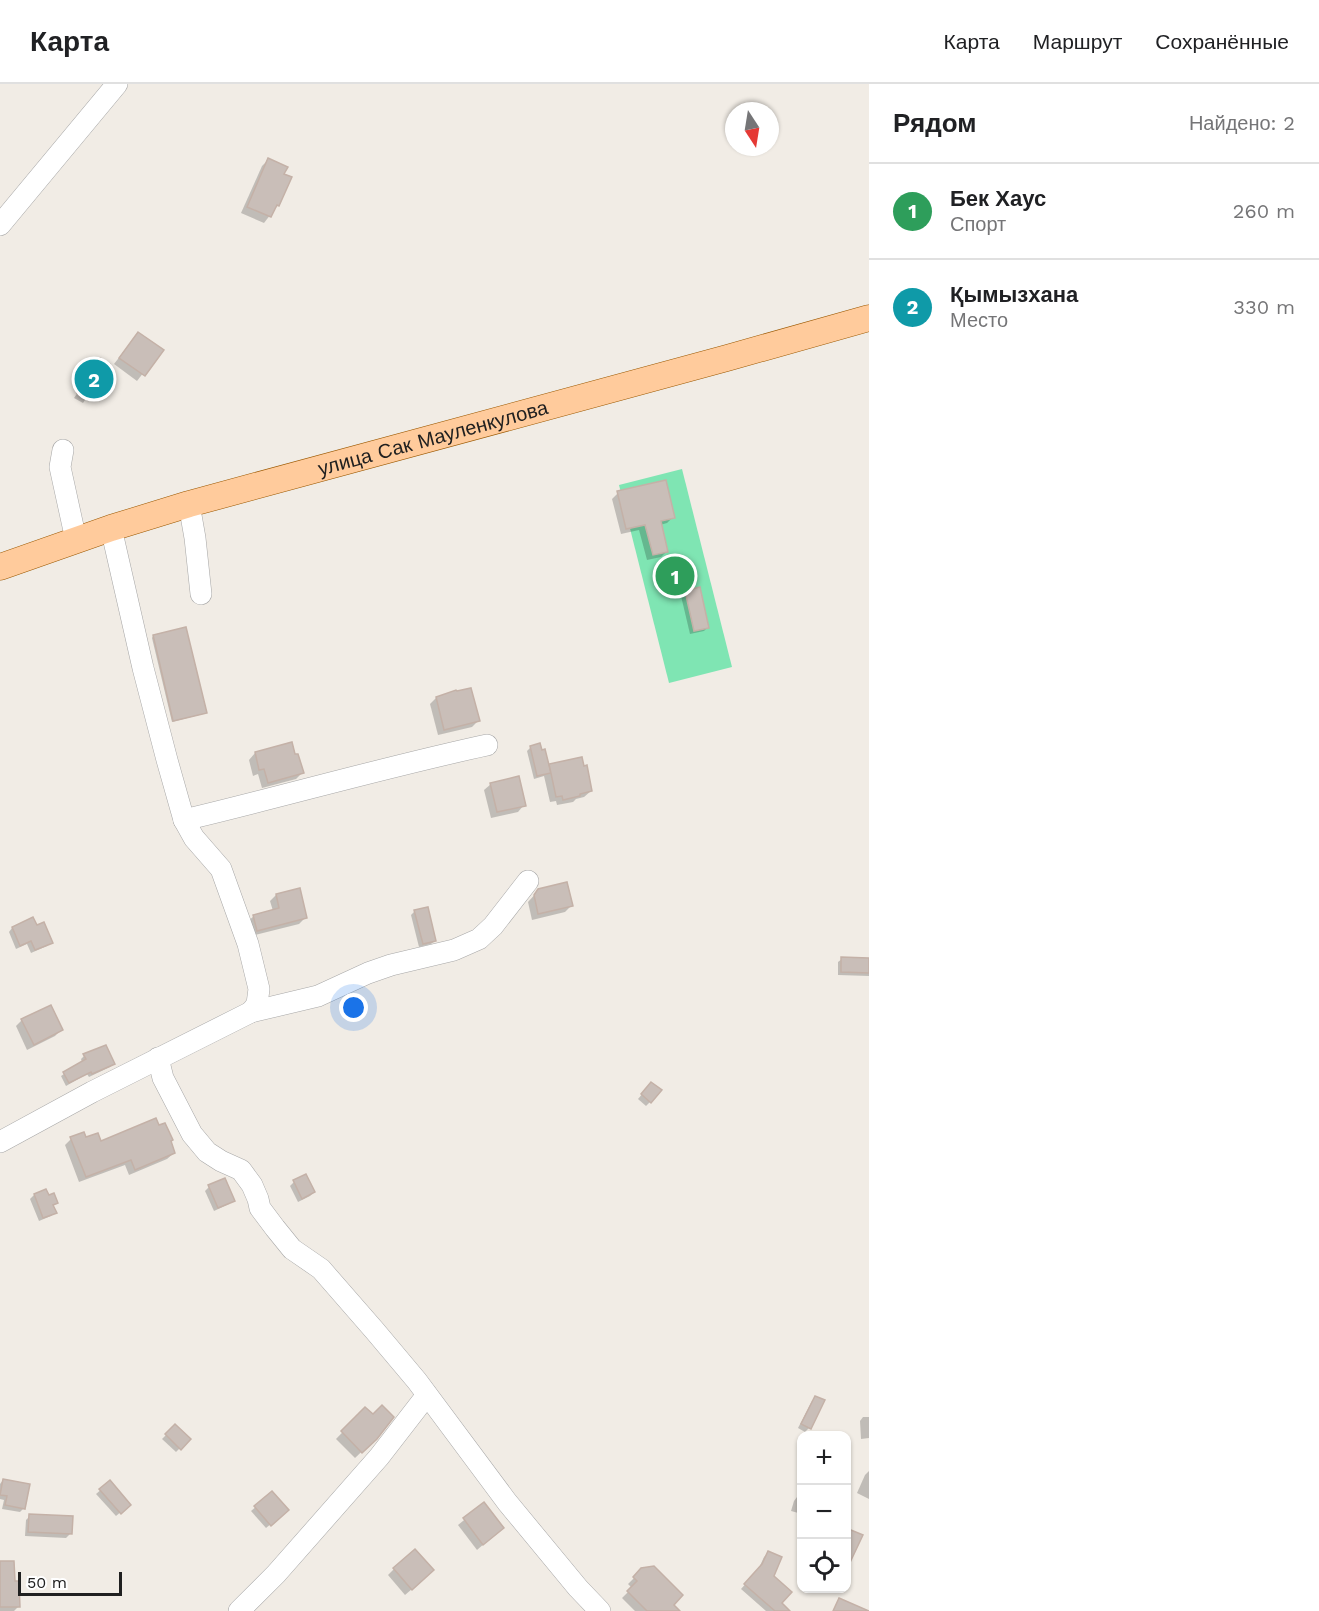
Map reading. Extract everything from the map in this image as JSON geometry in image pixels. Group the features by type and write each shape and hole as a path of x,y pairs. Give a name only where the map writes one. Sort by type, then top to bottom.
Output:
{"main road":[{"name":"улица Сак Мауленкулова","path":"0,567 111,528 189,504 715,362 869,318"}],"street":[{"path":"0,225 117,84"},
{"path":"63,450 60,467 76,540"},
{"path":"189,504 201,594"},
{"path":"111,528 143,668 184,820 194,838 221,869 248,944 259,989 257,1004 251,1012"},
{"path":"184,820 431,757 487,745"},
{"path":"0,1142 92,1092 251,1012 318,996 368,973 454,950 479,939 493,926 528,881"},
{"path":"158,1058 163,1078 192,1134 207,1152 241,1170 252,1185 260,1208 280,1235 292,1249 321,1269 375,1331 427,1395 507,1502 578,1588 600,1611"},
{"path":"239,1611 276,1574 379,1457 427,1395"}],"green space":[{"path":"682,469 732,667 669,683 619,485"}],"building":[{"path":"268,158 288,167 284,174 292,177 279,206 277,205 271,217 247,207"},
{"path":"138,332 164,350 145,376 119,358"},
{"path":"100,358 110,364 88,400 77,393"},
{"path":"666,480 675,518 661,521 668,552 653,555 645,525 626,529 617,491"},
{"path":"700,587 709,628 694,631 685,591"},
{"path":"186,627 207,713 173,721 153,635"},
{"path":"471,688 480,721 444,730 436,697"},
{"path":"292,742 304,773 268,783 264,769 259,770 255,752"},
{"path":"540,743 542,750 545,749 551,773 537,776 530,746"},
{"path":"582,757 584,766 587,765 592,791 563,800 562,796 556,797 549,764"},
{"path":"519,776 526,806 497,812 490,783"},
{"path":"567,882 573,906 538,914 534,895 538,889"},
{"path":"300,888 307,918 257,931 253,915 279,908 276,894"},
{"path":"428,907 436,941 423,944 414,910"},
{"path":"33,917 37,925 44,922 53,943 35,950 31,941 20,946 12,927"},
{"path":"841,957 869,958 869,973 841,972"},
{"path":"51,1005 63,1030 34,1045 21,1019"},
{"path":"106,1045 115,1064 69,1083 63,1072 86,1059 83,1054"},
{"path":"651,1082 662,1090 651,1103 641,1094"},
{"path":"156,1118 159,1125 165,1123 173,1140 171,1141 175,1153 135,1170 131,1160 86,1177 70,1137 84,1132 86,1137 98,1133 101,1141"},
{"path":"306,1174 315,1192 302,1199 293,1180"},
{"path":"225,1178 235,1201 218,1208 208,1185"},
{"path":"46,1189 49,1195 54,1193 58,1203 53,1205 57,1213 43,1218 34,1194"},
{"path":"815,1396 825,1400 811,1429 801,1424"},
{"path":"382,1405 394,1417 377,1439 362,1453 341,1431 365,1407 373,1414"},
{"path":"175,1424 191,1439 181,1450 165,1434"},
{"path":"3,1479 30,1484 25,1509 5,1505 7,1496 0,1495"},
{"path":"110,1480 131,1505 121,1514 99,1489"},
{"path":"272,1491 289,1510 271,1526 254,1506"},
{"path":"484,1502 504,1528 483,1545 463,1518"},
{"path":"29,1514 73,1516 72,1534 28,1532"},
{"path":"851,1530 863,1535 851,1560"},
{"path":"415,1549 434,1570 412,1590 393,1568"},
{"path":"768,1551 782,1557 774,1576 792,1592 782,1603 790,1611 775,1611 744,1584 762,1564"},
{"path":"0,1561 14,1561 15,1581 19,1581 20,1607 0,1607"},
{"path":"654,1566 683,1595 674,1605 680,1611 647,1611 627,1591 637,1581 633,1577 641,1568"},
{"path":"839,1598 869,1611 833,1611"}],"place":[{"name":"Қымызхана","path":"94,379"},
{"name":"Бек Хаус","path":"675,576"}]}
